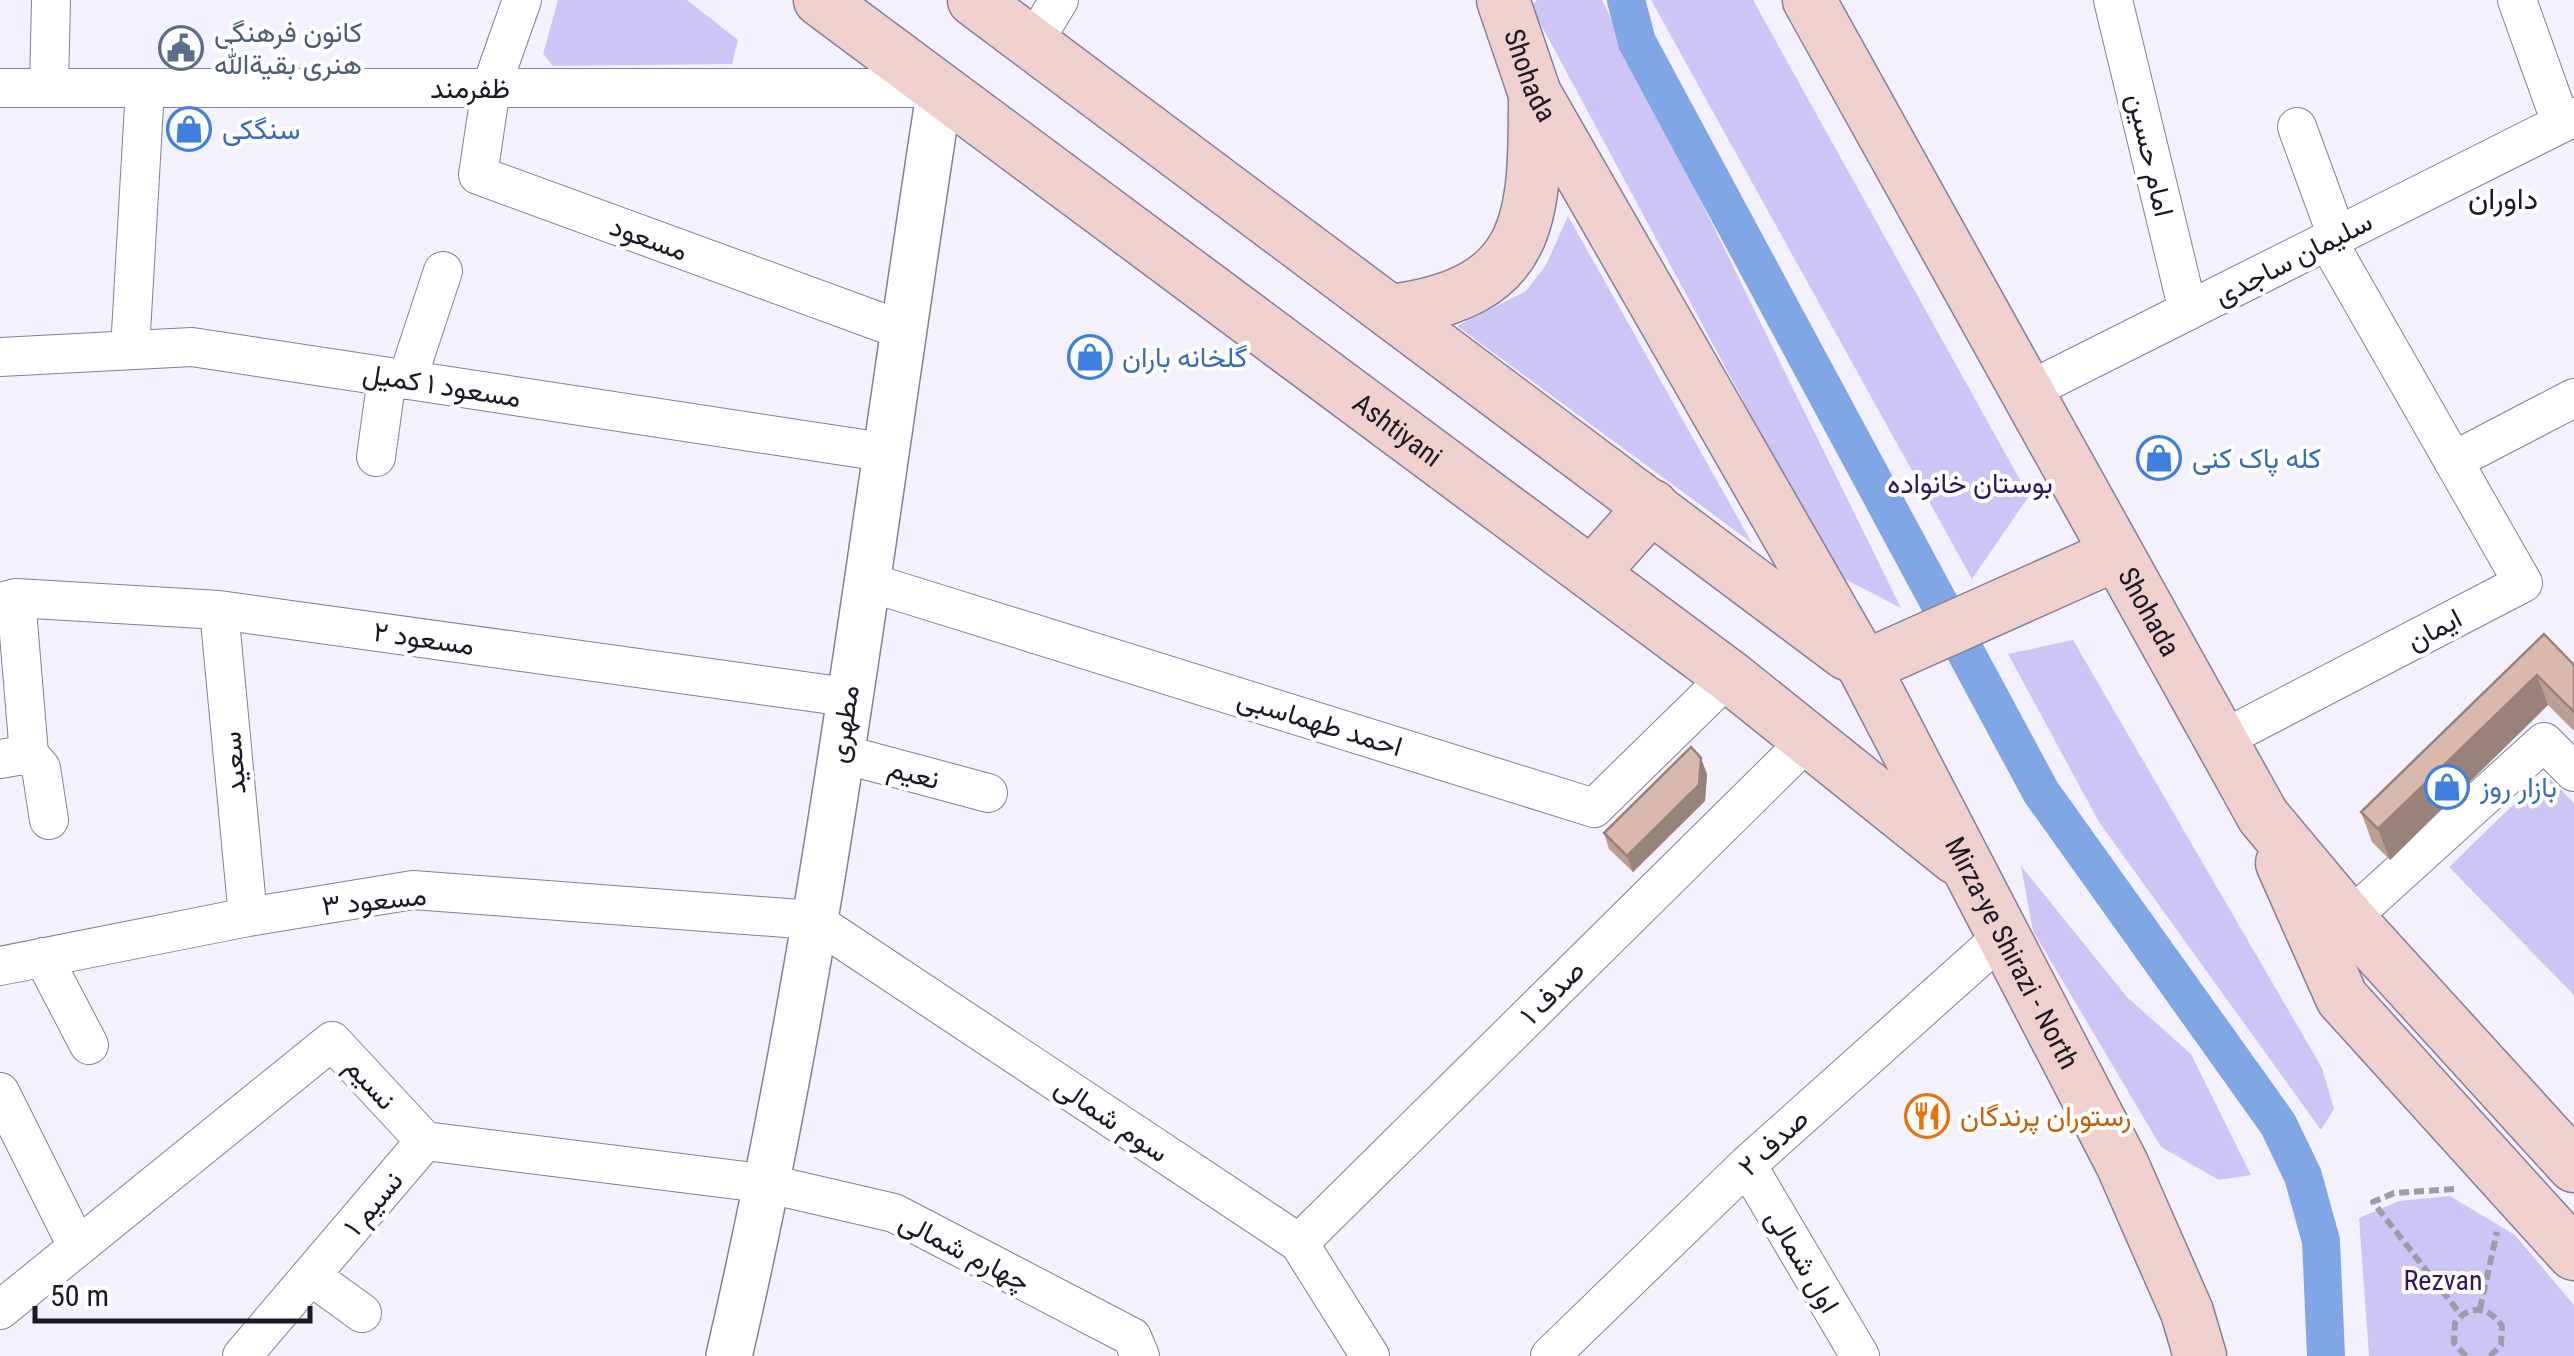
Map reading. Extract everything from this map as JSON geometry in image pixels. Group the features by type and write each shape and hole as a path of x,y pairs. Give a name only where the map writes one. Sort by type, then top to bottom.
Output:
{"main road":[{"name":"Ashtiyani","path":"820,0 1729,676 1806,742 1968,868"},
{"path":"974,0 1046,22 1391,311 1652,506 1884,656 2117,554"},
{"name":"Shohada","path":"1503,0 1534,94 1884,656"},
{"name":"Shohada","path":"1809,0 2262,816 2332,932"},
{"path":"1391,311 1434,306 1466,294 1496,272 1517,244 1530,214 1535,172 1534,94"},
{"path":"1592,574 1652,506"},
{"name":"Mirza-ye Shirazi - North","path":"1884,656 1968,868 2122,1164 2187,1312 2200,1356"},
{"path":"2332,932 2574,1166"},
{"path":"2332,932 2342,998 2574,1254"}],"street":[{"path":"50,88 51,0"},
{"path":"491,88 522,0"},
{"name":"امام حسین","path":"2114,0 2188,310"},
{"name":"سلیمان ساجدی","path":"2026,392 2567,120 2517,0"},
{"name":"ظفرمند","path":"0,88 940,88"},
{"path":"130,350 145,88"},
{"name":"مسعود","path":"491,88 478,176 902,330"},
{"name":"مطهری","path":"728,1356 769,1184 940,88"},
{"name":"ایمان","path":"2221,740 2523,583 2332,238 2297,127"},
{"path":"376,457 396,378 443,271"},
{"name":"مسعود ۱ کمیل","path":"0,358 192,347 883,452"},
{"path":"2453,461 2574,398"},
{"name":"احمد طهماسبی","path":"865,580 1594,808 1729,676"},
{"path":"8,600 14,756 41,768 49,820"},
{"name":"مسعود ۲","path":"8,600 219,610 847,697"},
{"name":"سعید","path":"219,610 248,917"},
{"name":"صدف ۱","path":"1299,1243 1806,742"},
{"path":"2332,932 2544,742 2574,772"},
{"name":"نعیم","path":"839,753 988,793"},
{"name":"مسعود ۳","path":"0,966 248,917 413,890 813,920"},
{"name":"سوم شمالی","path":"813,920 1299,1243 1370,1356"},
{"name":"صدف ۲","path":"1550,1356 1747,1165 2004,936"},
{"path":"43,958 89,1045"},
{"name":"نسیم","path":"0,1310 76,1244 332,1041 425,1141"},
{"path":"0,1092 76,1244"},
{"path":"425,1141 769,1184"},
{"name":"نسیم ۱","path":"242,1356 425,1141"},
{"name":"اول شمالی","path":"1747,1165 1860,1356"},
{"name":"چهارم شمالی","path":"769,1184 894,1213 1132,1337 1140,1356"},
{"path":"311,1276 362,1313"}],"path":[{"path":"2374,1202 2461,1315"},
{"path":"2480,1309 2500,1217"},
{"path":"2466,1356 2454,1343 2453,1334 2461,1315 2480,1309 2489,1311 2502,1326 2501,1345 2494,1355"}],"green space":[{"path":"558,0 687,0 738,40 732,64 553,66 543,54"},
{"name":"بوستان خانواده","path":"1537,0 1602,0 1901,608 1837,575 1531,6"},
{"name":"بوستان خانواده","path":"1651,0 1753,0 2029,496 1972,579"},
{"path":"1568,216 1752,543 1457,326 1526,291 1546,265"},
{"path":"2073,640 2322,1068 2334,1109 2321,1130 2099,822 2008,654"},
{"path":"2545,774 2574,803 2574,995 2449,867"},
{"path":"2021,866 2127,997 2191,1054 2251,1175 2219,1180 2161,1147 2033,931"},
{"name":"Rezvan","path":"2450,1196 2515,1235 2574,1305 2574,1356 2369,1356 2359,1218 2399,1201"}],"building":[{"path":"2544,634 2574,665 2574,712 2537,675 2378,829 2361,812"},
{"path":"1691,747 1701,758 1699,785 1627,856 1604,833"}],"waterway":[{"path":"1626,0 1637,42 2041,792 2278,1124 2303,1176 2321,1241 2326,1356"}],"place":[{"name":"کانون فرهنگی هنری بقیةالله","path":"181,48"},
{"name":"سنگکی","path":"189,129"},
{"name":"گلخانه باران","path":"1090,357"},
{"name":"کله پاک کنی","path":"2159,458"},
{"name":"بازار روز","path":"2447,787"},
{"name":"رستوران پرندگان","path":"1927,1116"}],"district":[{"name":"داوران","path":"2503,199"}]}
